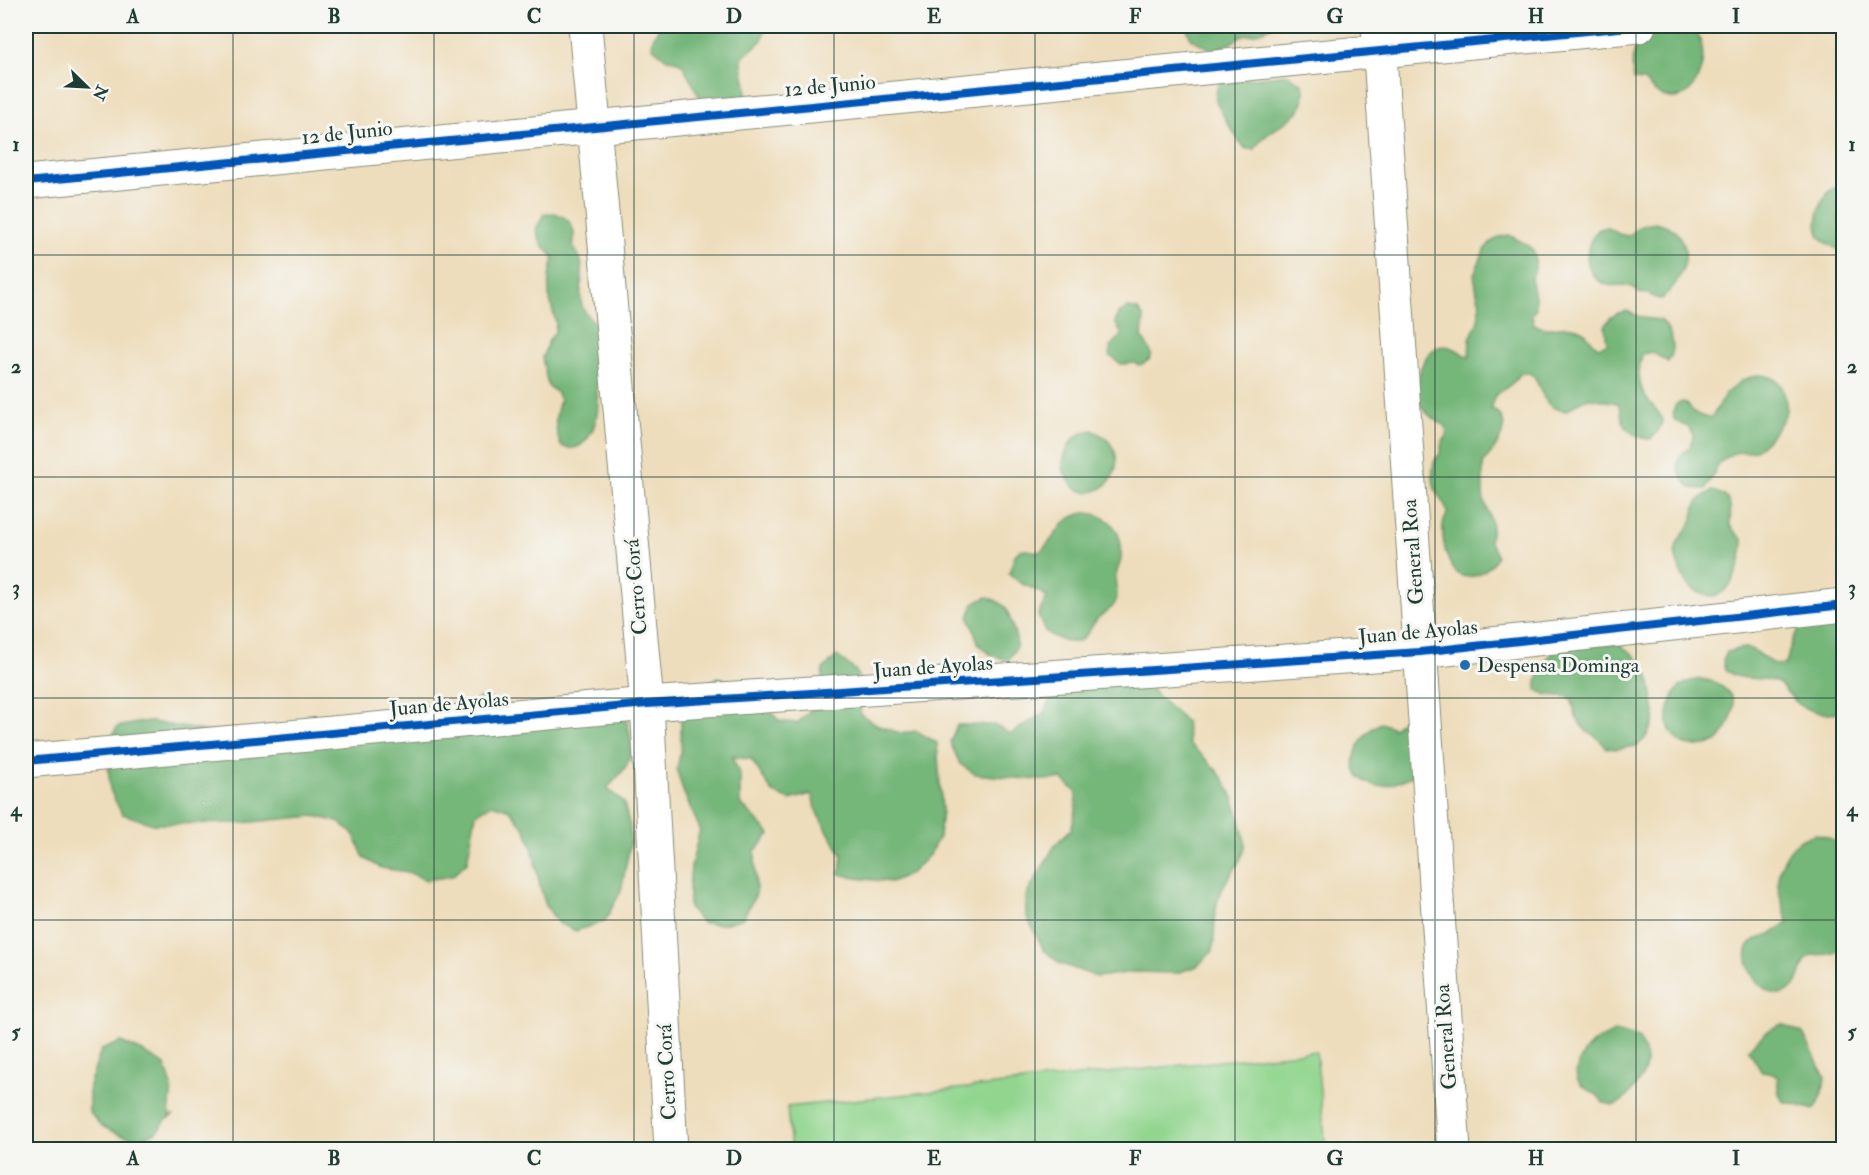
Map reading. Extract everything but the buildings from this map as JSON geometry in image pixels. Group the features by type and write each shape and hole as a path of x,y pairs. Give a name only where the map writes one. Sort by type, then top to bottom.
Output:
{"street":[{"name":"Cerro Corá","path":"585,26 647,704 671,1149"},
{"name":"12 de Junio","path":"26,182 594,127 1380,39 1639,26"},
{"name":"General Roa","path":"1380,39 1454,1149"},
{"name":"Juan de Ayolas","path":"26,762 647,704 1420,651 1844,605"}],"green space":[{"path":"660,26 766,26 762,40 742,58 745,103 706,105 683,65 675,60 667,59 652,47 653,38"},
{"path":"1186,26 1273,26 1254,34 1244,35 1226,46 1211,49 1191,39"},
{"path":"1650,26 1683,26 1696,33 1702,46 1702,62 1698,78 1689,91 1676,98 1661,95 1644,81 1634,80 1632,65 1635,50 1641,37"},
{"path":"1287,74 1303,84 1304,97 1301,107 1295,115 1261,140 1255,149 1246,149 1217,104 1216,93 1220,82"},
{"path":"1844,186 1843,251 1825,241 1819,235 1817,226 1820,207 1826,195 1834,188"},
{"path":"554,213 569,221 573,230 573,247 582,267 582,306 598,324 602,376 597,384 598,403 593,429 584,443 570,448 561,446 556,428 560,400 556,392 548,386 542,358 555,332 556,323 549,296 549,276 554,258 541,243 536,229 544,214"},
{"path":"1657,223 1665,225 1677,234 1682,240 1685,255 1678,279 1662,299 1639,293 1629,286 1608,285 1594,275 1590,269 1588,253 1589,245 1598,230 1606,227 1628,236 1643,225"},
{"path":"1509,235 1533,250 1535,270 1531,278 1536,307 1532,315 1534,324 1545,328 1566,326 1577,328 1584,331 1598,347 1607,344 1605,326 1610,318 1627,311 1643,318 1661,320 1671,335 1673,351 1668,362 1652,352 1642,354 1639,373 1641,387 1662,419 1662,424 1651,439 1639,436 1628,429 1623,422 1618,403 1591,398 1566,411 1550,406 1530,373 1521,373 1511,384 1497,393 1492,409 1501,417 1504,426 1495,448 1483,464 1483,497 1492,524 1489,540 1497,556 1484,571 1465,577 1452,567 1448,560 1443,541 1443,523 1447,512 1433,481 1434,463 1447,436 1446,427 1423,409 1418,394 1419,377 1424,360 1435,349 1443,346 1450,347 1469,357 1470,339 1478,321 1480,303 1474,274 1485,249 1491,242"},
{"path":"1129,308 1138,310 1144,318 1142,336 1151,353 1150,359 1139,365 1121,364 1109,355 1111,346 1122,335 1115,322 1120,312"},
{"path":"1758,375 1772,378 1782,387 1786,405 1783,419 1758,448 1749,452 1735,453 1721,462 1705,489 1691,488 1680,474 1678,462 1681,455 1691,445 1693,435 1688,427 1675,421 1676,405 1681,402 1685,403 1696,413 1711,418 1726,393 1743,380"},
{"path":"1092,430 1106,439 1114,450 1116,461 1109,482 1100,489 1090,492 1079,490 1074,486 1062,468 1065,454 1071,443 1079,435"},
{"path":"1712,491 1727,499 1730,508 1730,526 1743,540 1740,561 1732,582 1717,595 1707,596 1693,589 1682,577 1675,551 1678,541 1690,524 1698,502"},
{"path":"1095,514 1109,521 1118,533 1121,558 1116,574 1117,596 1110,610 1098,618 1081,640 1068,642 1049,634 1042,626 1038,615 1047,597 1019,582 1009,573 1015,555 1021,549 1039,552 1064,523 1077,515"},
{"path":"987,597 1003,605 1009,616 1017,644 1009,659 990,654 979,645 969,617 974,603"},
{"path":"1826,620 1843,626 1842,711 1814,712 1796,702 1783,687 1772,680 1739,677 1725,670 1723,661 1727,652 1742,648 1758,652 1774,664 1786,664 1792,641 1798,630 1807,623"},
{"path":"1617,643 1632,653 1649,676 1655,713 1654,723 1644,740 1636,746 1617,749 1607,748 1596,736 1587,732 1576,717 1571,698 1541,692 1537,690 1537,684 1541,668 1553,650"},
{"path":"837,656 856,671 863,690 860,714 879,726 900,733 917,731 937,743 942,810 939,837 929,855 911,873 891,882 840,874 842,855 818,815 811,794 790,800 773,793 751,759 732,757 740,775 740,803 770,834 755,851 756,894 743,918 723,924 702,923 689,908 691,867 700,829 683,791 677,770 681,748 681,719 689,702 700,688 718,677 742,685 767,706 779,721 797,723 818,700 823,669"},
{"path":"1132,662 1156,695 1186,722 1189,744 1217,770 1229,788 1237,810 1245,847 1239,863 1220,894 1216,910 1213,951 1197,966 1177,973 1133,972 1097,977 1059,963 1044,950 1026,915 1026,896 1055,845 1071,829 1076,810 1076,792 1062,779 1038,780 975,774 960,764 950,742 957,725 994,725 1011,734 1045,712 1055,691"},
{"path":"1700,679 1716,683 1726,690 1733,699 1734,708 1727,728 1718,741 1707,745 1689,746 1679,742 1671,732 1668,720 1669,707 1682,685"},
{"path":"481,697 541,714 627,720 631,742 630,758 627,765 607,788 624,803 630,827 630,845 621,891 605,921 576,931 558,923 546,906 532,846 525,829 510,810 492,804 476,814 467,862 452,876 426,880 408,872 381,868 364,858 354,835 339,822 314,816 241,823 153,824 122,814 110,790 107,747 117,727 147,721 209,732 446,719"},
{"path":"1412,710 1422,772 1382,786 1365,782 1358,775 1355,766 1358,746 1372,729 1381,723 1394,728"},
{"path":"1815,834 1833,840 1843,855 1843,948 1832,954 1813,955 1806,960 1795,987 1778,994 1765,989 1754,977 1747,962 1748,947 1752,942 1772,934 1787,923 1778,885 1781,868 1786,856 1794,846 1802,839"},
{"path":"1782,1024 1803,1033 1825,1077 1819,1103 1814,1110 1783,1101 1778,1091 1778,1078 1770,1072 1761,1071 1748,1049 1768,1031"},
{"path":"1615,1031 1639,1038 1646,1066 1633,1089 1623,1100 1613,1105 1603,1103 1595,1093 1581,1085 1576,1073 1580,1060 1588,1048"},
{"path":"121,1042 165,1065 172,1086 169,1116 174,1115 165,1121 158,1131 140,1140 101,1126 89,1112 89,1085 101,1050"},
{"path":"1316,1051 1326,1149 791,1149 787,1107"}],"cycle path":[{"path":"26,182 1639,26"},
{"path":"26,761 647,704 1420,652 1844,605"}],"place":[{"name":"Despensa Dominga","path":"1465,665"}]}
